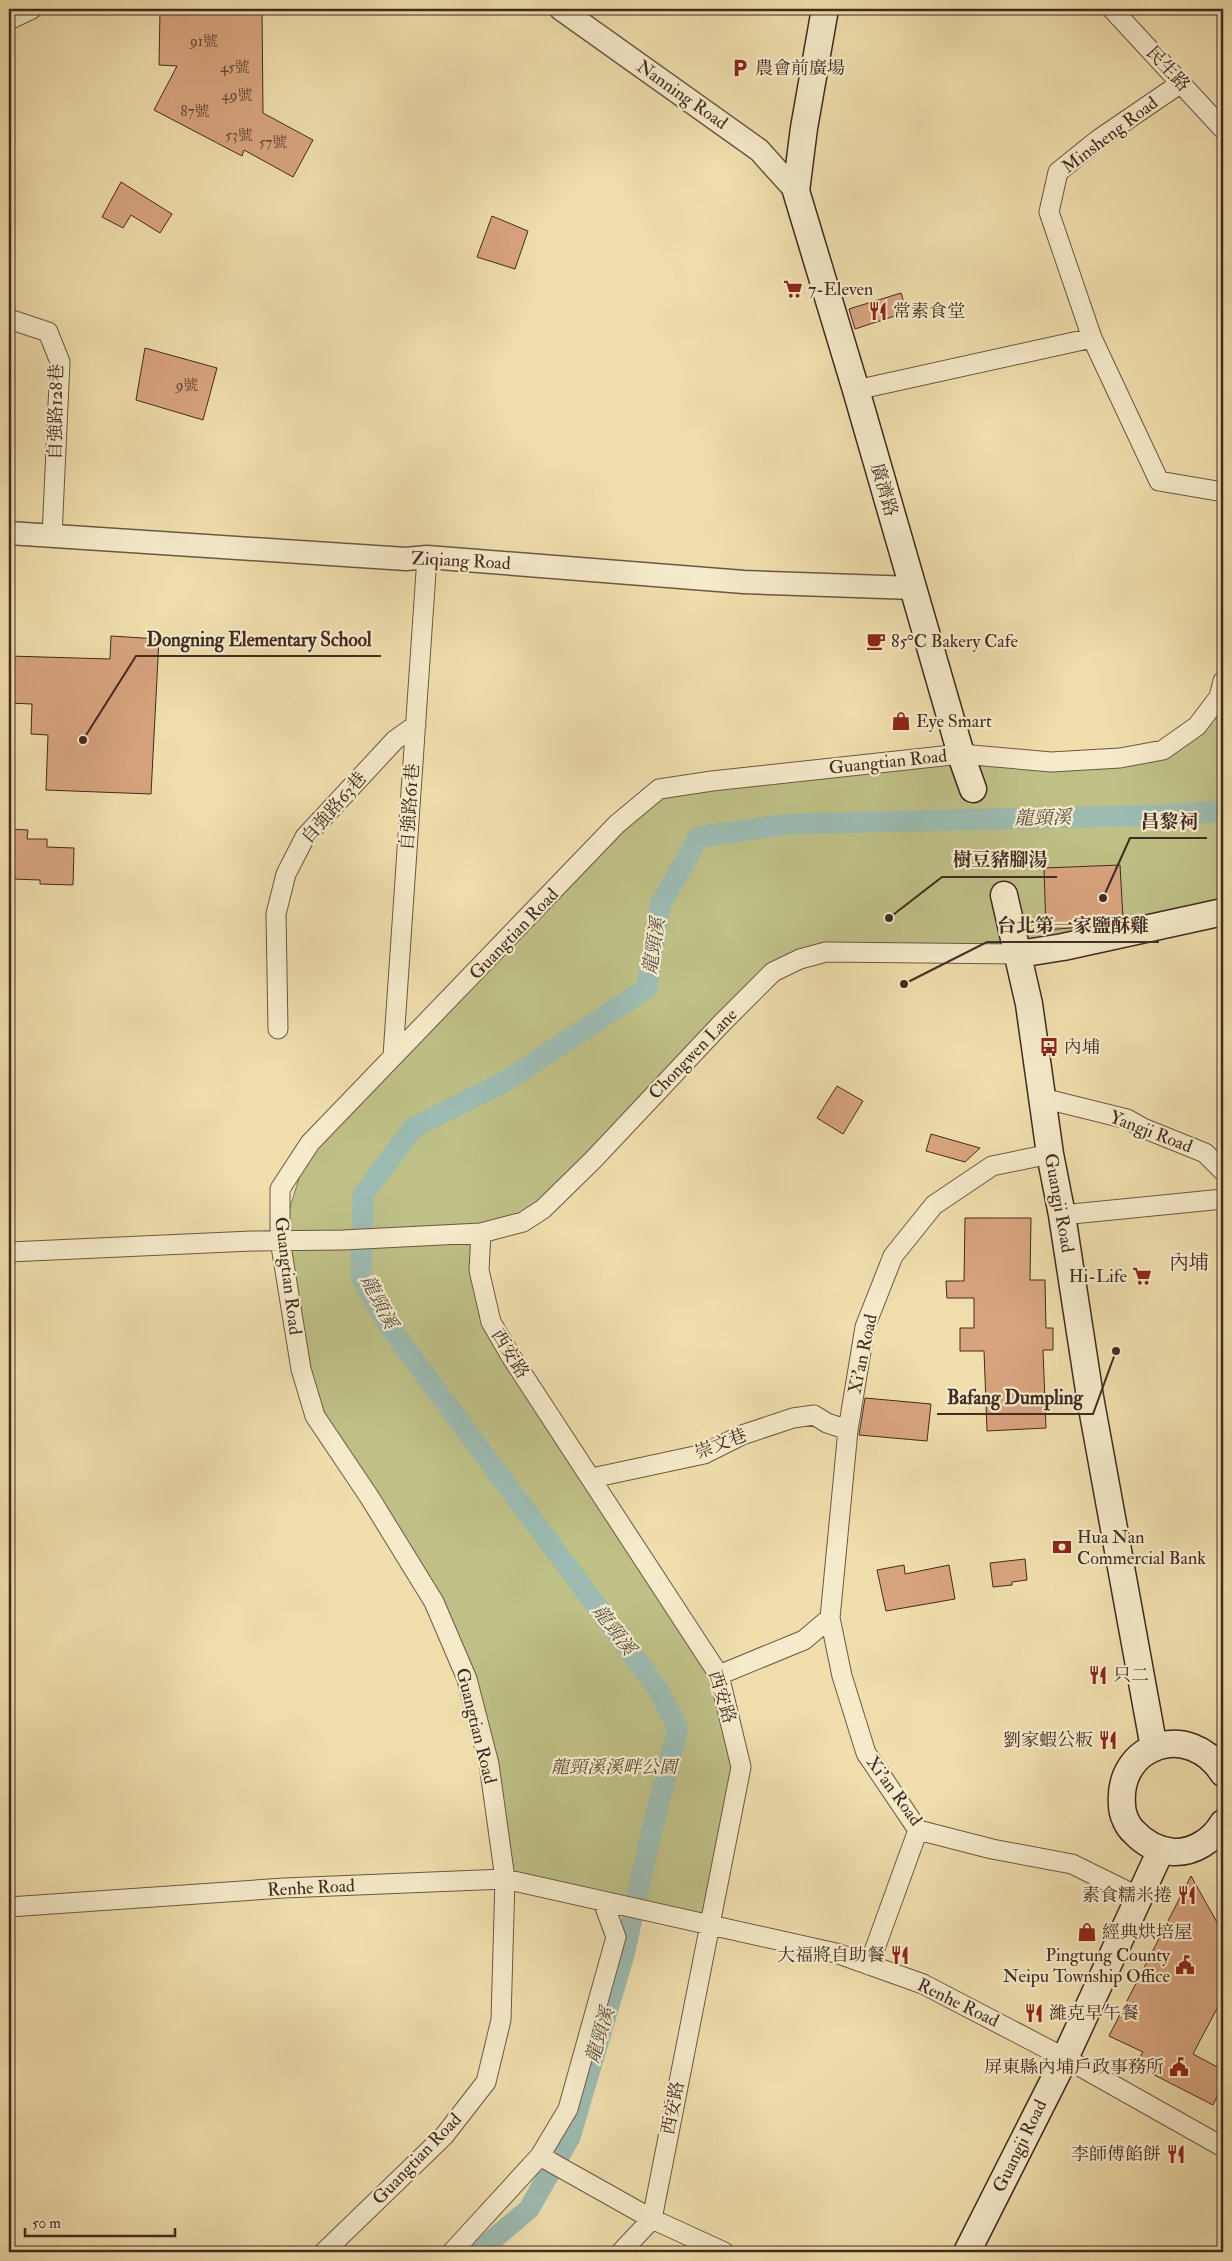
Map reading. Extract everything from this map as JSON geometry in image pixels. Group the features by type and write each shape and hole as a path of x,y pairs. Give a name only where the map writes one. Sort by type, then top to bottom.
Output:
{"main road":[{"path":"796,191 804,128 825,9"},
{"name":"廣濟路","path":"796,191 856,390 961,754 973,789"},
{"name":"Guangji Road","path":"1004,896 1019,954 1029,1004 1050,1154 1062,1215 1090,1397 1154,1748"},
{"path":"1019,954 1064,947 1223,912"},
{"path":"1223,1773 1216,1762 1203,1751 1187,1745 1170,1744 1154,1748 1138,1758 1126,1773 1120,1792 1122,1811 1130,1828 1143,1842 1161,1850 1179,1852 1196,1848 1211,1838 1223,1824"},
{"name":"Guangji Road","path":"967,2252 1065,2058 1161,1850"}],"street":[{"path":"9,20 32,9"},
{"name":"Nanning Road","path":"561,9 759,150 796,191"},
{"name":"民生路","path":"1112,9 1223,129"},
{"name":"Minsheng Road","path":"1180,83 1099,139 1058,172 1049,212 1092,338 1159,481 1223,492"},
{"name":"自強路128巷","path":"9,319 48,332 60,362 52,536"},
{"path":"856,390 1092,338"},
{"name":"Ziqiang Road","path":"9,533 406,559 428,557 744,582 913,588"},
{"name":"自強路61巷","path":"393,1056 428,557"},
{"name":"Guangtian Road","path":"324,2252 444,2136 486,2082 501,2020 504,1879 489,1764 467,1679 434,1602 370,1498 315,1416 301,1369 280,1240 280,1189 310,1143 393,1056 446,1004 617,824 659,789 712,781 961,754 1051,762 1120,758 1163,750 1197,726 1219,697 1223,681"},
{"name":"自強路63巷","path":"278,1029 276,914 286,874 305,837 395,740 416,725"},
{"name":"Chongwen Lane","path":"9,1252 481,1233 524,1222 543,1209 593,1160 721,1024 773,972 800,959 826,952 1019,954"},
{"name":"Yangji Road","path":"1042,1098 1127,1119 1143,1128 1205,1153 1223,1171"},
{"name":"Xi'an Road","path":"1050,1154 992,1166 934,1205 893,1256 865,1327 848,1430 838,1552 830,1618 842,1676 866,1753 918,1830 992,1849 1072,1864 1139,1897"},
{"path":"1062,1215 1223,1199"},
{"name":"西安路","path":"481,1233 478,1270 491,1322 512,1358 719,1675 741,1767 708,1926 652,2219"},
{"name":"崇文巷","path":"592,1478 704,1454 742,1435 793,1418 814,1416 827,1423 848,1430"},
{"path":"719,1675 804,1640 830,1618"},
{"path":"869,1965 918,1830"},
{"name":"Renhe Road","path":"9,1907 284,1888 504,1879 836,1953 923,1984 1065,2058 1223,2147"},
{"path":"452,2252 540,2156 568,2109 616,1937 607,1903"},
{"path":"547,2160 652,2219 724,2252"},
{"path":"621,2252 652,2219"}],"green space":[{"name":"龍頸溪溪畔公園","path":"1223,681 1223,912 1023,959 826,952 773,972 543,1209 481,1233 491,1322 719,1675 741,1767 708,1926 505,1879 489,1764 434,1602 315,1416 280,1240 310,1143 659,789 961,754 1120,758 1197,726"}],"building":[{"path":"165,9 262,9 263,113 313,140 293,177 244,150 242,156 154,110 177,66 159,65 160,11 165,11"},
{"path":"121,182 172,214 160,233 131,215 123,228 102,217"},
{"path":"492,216 528,231 515,269 477,257"},
{"name":"常素食堂","path":"901,293 907,312 855,329 849,309"},
{"path":"145,348 217,368 203,420 136,400"},
{"path":"111,636 159,639 151,794 46,790 48,735 31,734 32,704 9,703 9,656 110,659"},
{"path":"9,829 28,830 27,839 47,839 47,847 74,848 73,885 40,884 40,880 12,879 12,872 9,872"},
{"path":"1120,865 1123,919 1082,927 1046,930 1044,868"},
{"path":"837,1086 863,1101 843,1134 817,1118"},
{"path":"931,1134 980,1148 965,1162 926,1151"},
{"path":"965,1218 1031,1218 1030,1280 1045,1280 1046,1328 1053,1328 1053,1350 1043,1350 1046,1428 987,1431 984,1351 960,1351 960,1328 974,1328 974,1298 947,1298 946,1281 964,1281"},
{"path":"865,1398 931,1404 927,1441 859,1435"},
{"path":"1025,1559 1027,1580 1012,1582 1012,1585 993,1587 990,1563"},
{"path":"904,1565 905,1574 949,1565 955,1599 886,1611 877,1570"},
{"name":"Pingtung County Neipu Township Office","path":"1191,1876 1223,1933 1223,1997 1193,2054 1223,2070 1223,2084 1213,2105 1135,2065 1143,2052 1109,2036"}],"waterway":[{"name":"龍頸溪","path":"478,2252 529,2209 570,2137 624,1955 651,1833 678,1729 658,1689 386,1322 361,1277 363,1195 413,1128 506,1081 647,988 660,905 699,837 789,824 1166,815 1213,812 1223,809"}],"place":[{"name":"農會前廣場","path":"740,68"},
{"name":"7-Eleven","path":"793,289"},
{"name":"常素食堂","path":"878,311"},
{"name":"85°C Bakery Cafe","path":"876,641"},
{"name":"Eye Smart","path":"901,721"},
{"name":"Dongning Elementary School","path":"83,740"},
{"name":"昌黎祠","path":"1103,898"},
{"name":"樹豆豬腳湯","path":"889,918"},
{"name":"台北第一家鹽酥雞","path":"904,984"},
{"name":"內埔","path":"1049,1047"},
{"name":"Hi-Life","path":"1142,1276"},
{"name":"Bafang Dumpling","path":"1116,1351"},
{"name":"Hua Nan Commercial Bank","path":"1062,1547"},
{"name":"只二","path":"1098,1675"},
{"name":"劉家蝦公粄","path":"1108,1740"},
{"name":"素食糯米捲","path":"1187,1895"},
{"name":"經典烘培屋","path":"1087,1932"},
{"name":"大福將自助餐","path":"900,1955"},
{"name":"Pingtung County Neipu Township Office","path":"1185,1965"},
{"name":"濰克早午餐","path":"1034,2013"},
{"name":"屏東縣內埔戶政事務所","path":"1179,2067"},
{"name":"李師傅餡餅","path":"1176,2154"}],"district":[{"name":"內埔","path":"1189,1262"}]}
